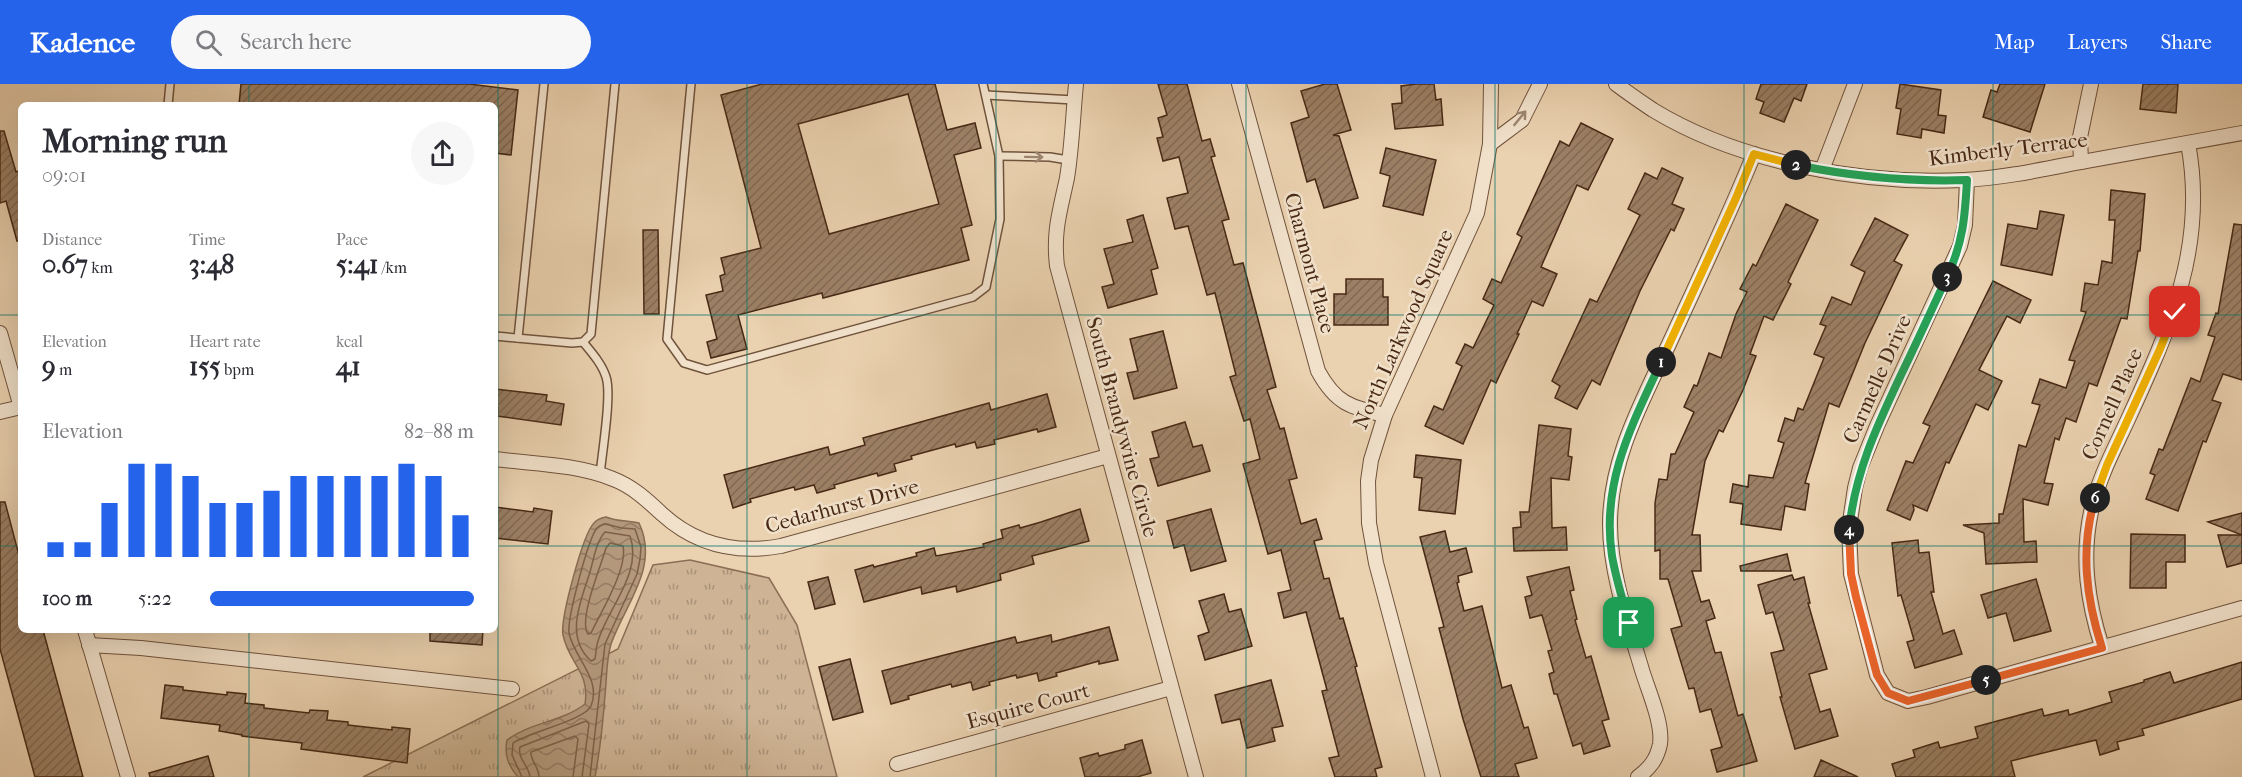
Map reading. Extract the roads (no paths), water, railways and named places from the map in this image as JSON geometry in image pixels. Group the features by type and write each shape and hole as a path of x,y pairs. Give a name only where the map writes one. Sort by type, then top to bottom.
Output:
{"street":[{"name":"South Brandywine Circle","path":"1076,84 1067,176 1056,222 1054,242 1057,266 1196,777"},
{"name":"Charmont Place","path":"1239,84 1318,371 1329,391 1344,403 1385,416"},
{"name":"North Larkwood Square","path":"1433,777 1376,563 1369,523 1368,481 1371,460 1385,416 1477,213 1490,144 1491,84"},
{"path":"1490,144 1522,120 1540,84"},
{"name":"Kimberly Terrace","path":"1616,84 1654,110 1679,123 1754,154 1822,170 1875,179 1967,180 2242,133"},
{"path":"1822,170 1855,84"},
{"path":"2081,162 2080,137 2091,84"},
{"name":"Cornell Place","path":"2102,648 2086,581 2086,553 2091,512 2107,465 2160,349 2180,292 2189,248 2194,206 2194,186 2188,143"},
{"path":"1638,777 1655,761 1660,742 1657,716 1641,667 1612,556 1610,510 1613,485 1627,436 1754,154"},
{"name":"Carmelle Drive","path":"1967,180 1965,225 1960,246 1877,426 1860,468 1855,488 1849,528 1851,574 1877,675 1888,693 1908,701 2242,608"},
{"path":"0,333 18,396"},
{"path":"0,412 18,408"},
{"name":"Cedarhurst Drive","path":"498,459 567,468 615,479 633,489 679,528 698,539 722,547 762,549 781,546 1108,456"},
{"path":"86,633 128,777"},
{"path":"89,645 141,648 512,690"},
{"name":"Esquire Court","path":"897,764 1171,688"}],"lane":[{"path":"168,102 170,84"},
{"path":"518,338 543,84"},
{"path":"498,336 572,344 583,342 591,334 615,84"},
{"path":"691,84 666,339 684,363 706,370 973,297 986,287 1000,219 999,156 983,84"},
{"path":"986,95 1074,100"},
{"path":"999,156 1050,157 1068,160"},
{"path":"583,342 599,362 607,378 608,394 600,475"}],"water":[{"path":"606,517 639,523 644,539 645,555 638,585 609,650 595,777 518,777 508,760 507,740 526,729 566,715 585,704 585,683 566,645 563,626 569,595 589,530 599,519"}]}
